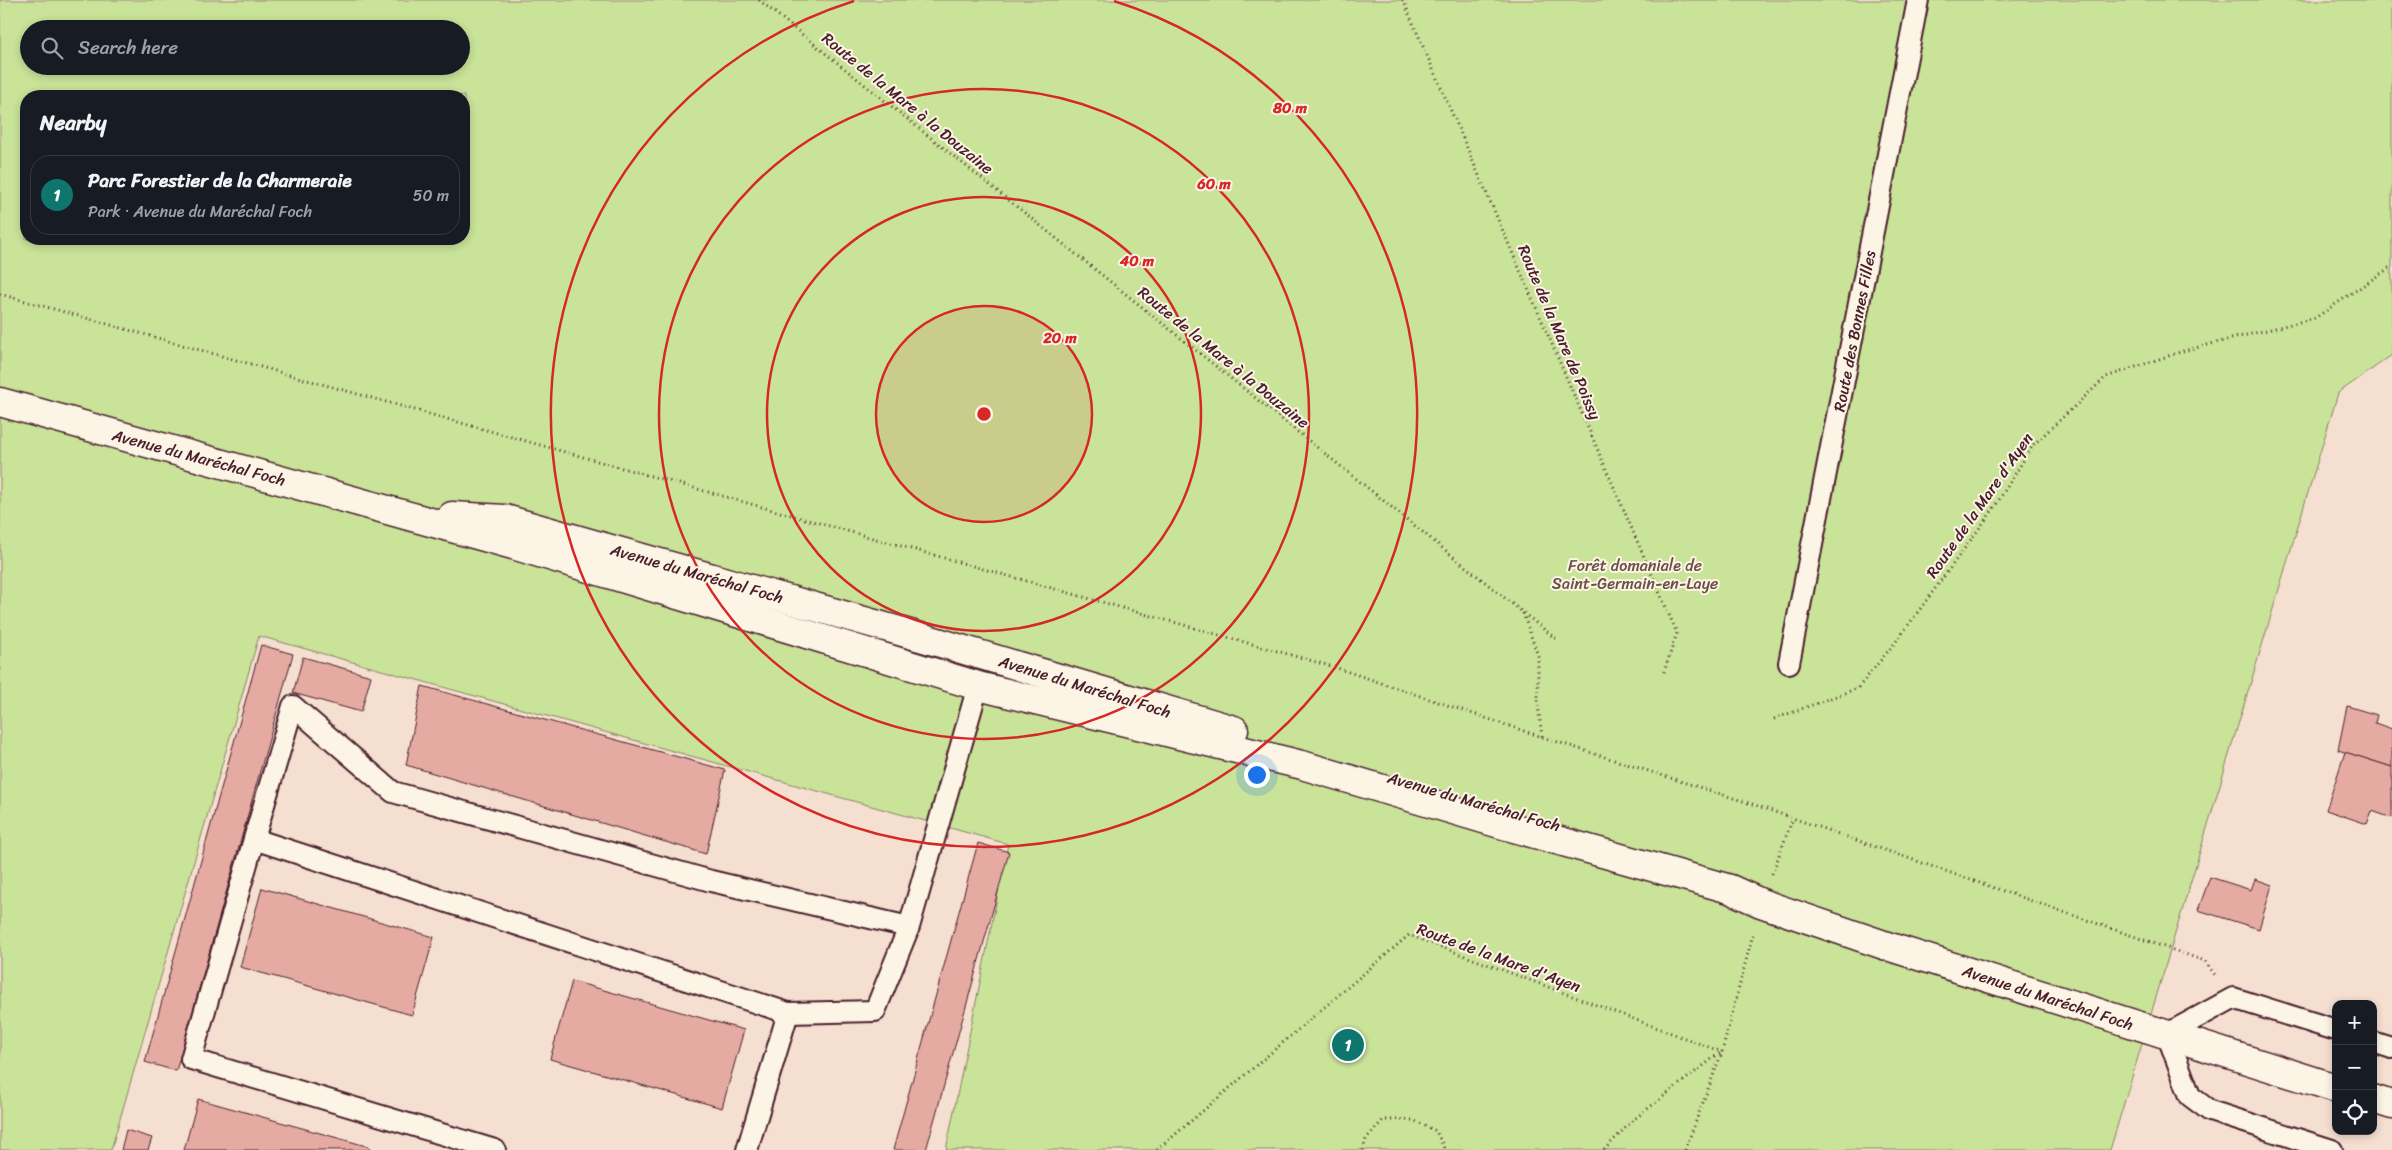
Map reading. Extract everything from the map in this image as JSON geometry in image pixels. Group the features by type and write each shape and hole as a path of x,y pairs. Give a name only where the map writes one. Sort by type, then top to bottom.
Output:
{"main road":[{"name":"Avenue du Maréchal Foch","path":"0,402 398,512 978,686 1302,765 1507,826 1730,889 1761,903 1896,949 2332,1087"},
{"name":"Avenue du Maréchal Foch","path":"398,512 505,519 924,638 1655,854 1732,882 1761,903"},
{"path":"2377,1100 2392,1105"}],"lane":[{"name":"Route des Bonnes Filles","path":"1789,663 1918,0"},
{"path":"254,839 788,1013 875,1011 909,927 978,686"},
{"path":"495,1150 191,1059 293,706 393,792 711,881 909,927"},
{"path":"2332,1029 2232,998 2167,1034 2190,1096 2210,1112 2332,1150"},
{"path":"747,1150 788,1013"},
{"path":"2377,1043 2392,1048"}],"path":[{"name":"Route de la Mare à la Douzaine","path":"759,0 1556,639"},
{"name":"Route de la Mare de Poissy","path":"1403,0 1677,633 1663,675"},
{"name":"Route de la Mare d'Ayen","path":"1774,719 1858,688 1898,638 1992,510 2032,445 2106,377 2183,351 2315,318 2392,266"},
{"path":"0,294 1334,667 1542,737 1752,804 2205,961 2232,998"},
{"path":"1523,612 1538,656 1538,705 1542,737"},
{"name":"Route de la Mare d'Ayen","path":"1157,1150 1409,935 1722,1052"},
{"path":"1604,1150 1633,1120 1722,1052"},
{"path":"1685,1150 1722,1052"},
{"path":"1363,1150 1366,1139 1383,1120 1413,1120 1436,1132 1446,1150"}],"green space":[{"name":"Forêt domaniale de Saint-Germain-en-Laye","path":"0,0 2392,0 2392,355 2338,393 2110,1150 946,1150 1008,844 259,636 111,1150 0,1150"}],"building":[{"path":"261,645 293,654 176,1071 145,1062"},
{"path":"303,657 371,676 361,712 293,693"},
{"path":"422,686 725,770 706,854 406,765"},
{"path":"2347,706 2377,715 2375,723 2392,729 2392,767 2338,750"},
{"path":"2345,752 2392,767 2392,818 2372,811 2367,824 2326,810"},
{"path":"978,843 1009,852 926,1150 893,1150"},
{"path":"2210,877 2251,890 2255,879 2272,885 2259,929 2198,910"},
{"path":"262,888 434,937 412,1015 240,967"},
{"path":"572,981 744,1030 722,1108 550,1059"},
{"path":"198,1099 370,1147 369,1150 184,1150"},
{"path":"126,1130 152,1138 148,1150 121,1150"}],"place":[{"name":"Parc Forestier de la Charmeraie","path":"1348,1045"}]}
